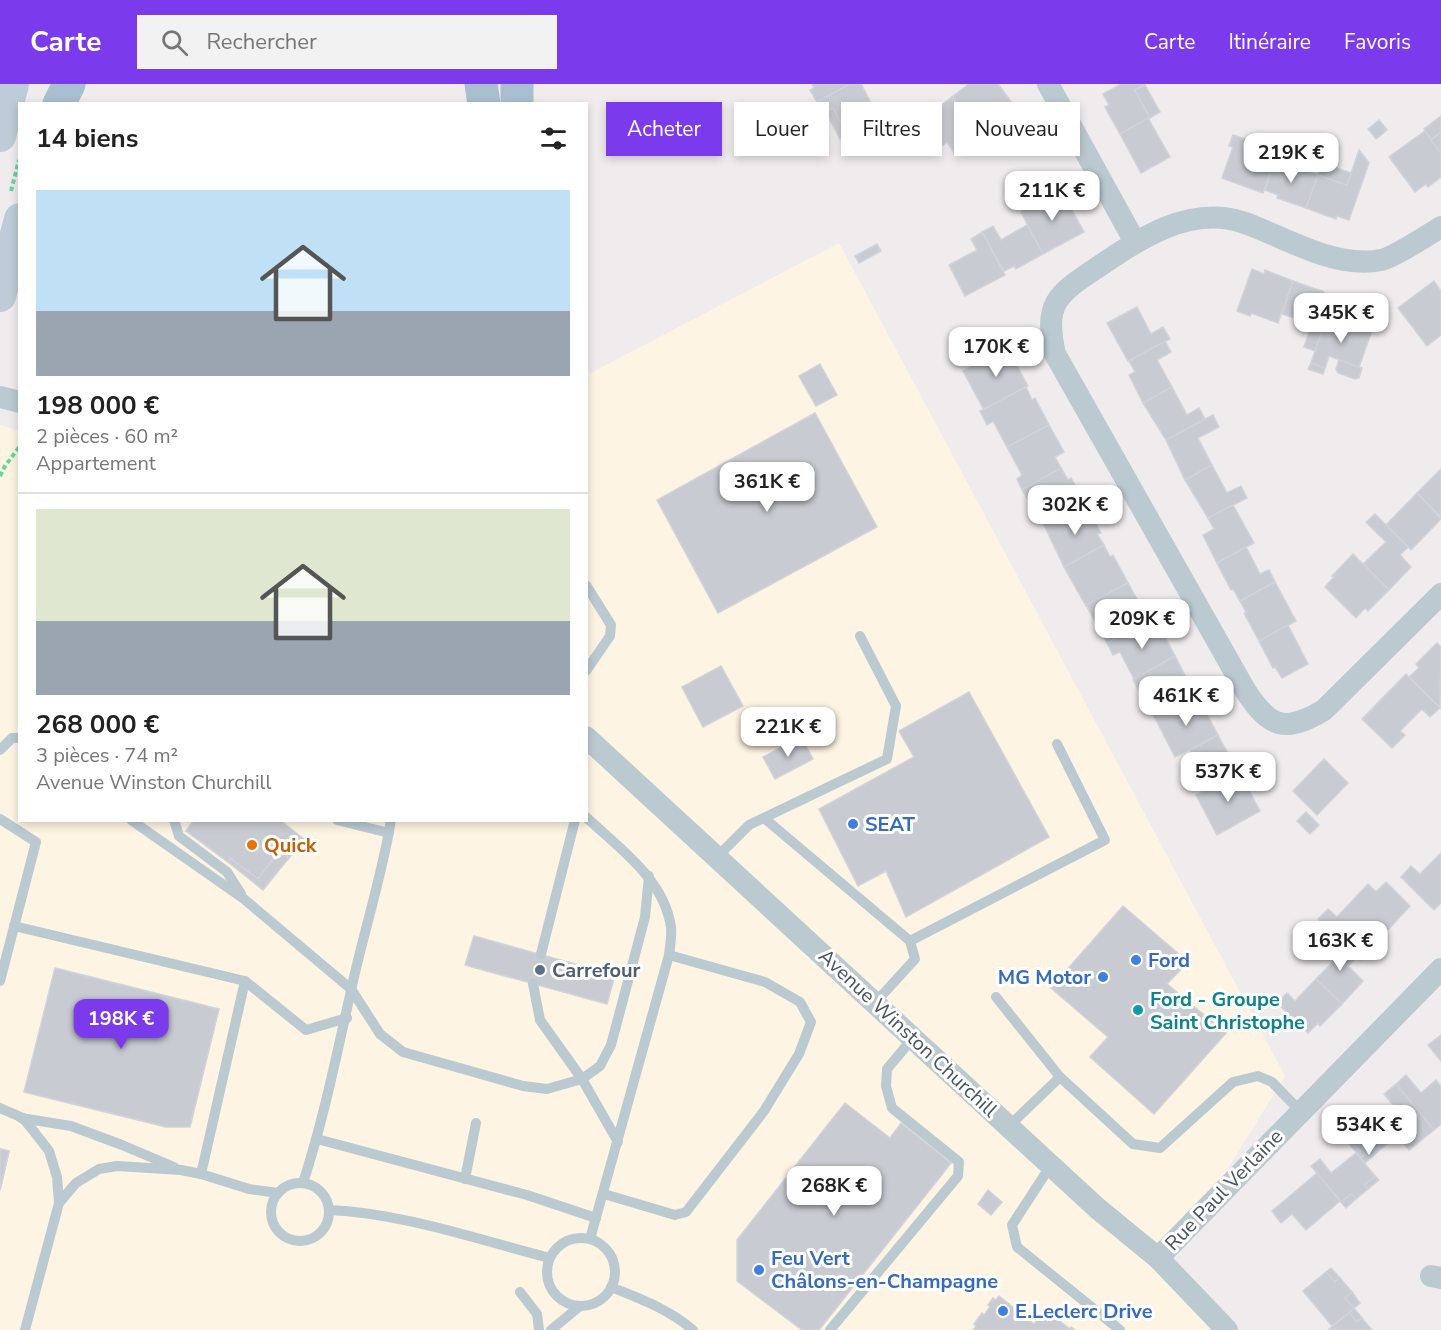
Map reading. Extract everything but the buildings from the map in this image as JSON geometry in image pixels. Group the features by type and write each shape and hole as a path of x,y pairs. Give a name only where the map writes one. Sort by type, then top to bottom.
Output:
{"main road":[{"path":"0,136 13,84"},
{"path":"48,102 53,84"},
{"path":"60,102 69,84"},
{"path":"481,84 484,102"},
{"path":"517,84 517,102"},
{"path":"0,296 18,227"}],"street":[{"path":"1048,84 1135,242"},
{"path":"1441,227 1382,260 1341,260 1240,222 1203,217 1175,224 1135,242 1070,285 1058,298 1051,313 1050,331 1054,354 1258,711 1274,722 1290,724 1309,719 1324,710 1441,594"},
{"path":"0,397 18,402"},
{"name":"Avenue Winston Churchill","path":"588,739 1097,1208 1158,1258 1227,1330"},
{"name":"Rue Paul Verlaine","path":"1158,1258 1441,969"}],"lane":[{"path":"588,588 611,625 610,636 588,668"},
{"path":"717,857 749,825 886,759 896,706 860,636"},
{"path":"0,750 12,738 18,738"},
{"path":"910,941 1105,840 1057,744"},
{"path":"764,818 910,941 915,959 875,1003"},
{"path":"0,819 36,842 0,981"},
{"path":"588,819 649,876 664,901 671,927 669,955 590,1239"},
{"path":"136,822 244,899 351,988 380,1034 403,1052 523,1086 547,1089 582,1079 600,1066 611,1046 645,917 649,876"},
{"path":"175,822 179,836 227,872 244,899"},
{"path":"346,822 389,833"},
{"path":"303,1183 317,1138 391,822"},
{"path":"389,833 397,822"},
{"path":"541,954 574,822"},
{"path":"14,926 245,981 306,1030 346,1018"},
{"path":"604,1194 675,1215 686,1212 764,1111 799,1054 811,1022 800,1002 765,982 669,955"},
{"path":"201,1174 245,981"},
{"path":"534,984 540,1020 582,1079 618,1142"},
{"path":"996,997 1060,1077 1133,1144 1160,1148 1233,1082 1258,1076 1272,1082 1301,1112"},
{"path":"830,1330 958,1176 959,1162 892,1107 886,1086 887,1070 913,1038"},
{"path":"1009,1126 1060,1077"},
{"path":"0,1108 23,1118 49,1151 57,1177 58,1203 25,1330"},
{"path":"0,1115 71,1126 181,1170"},
{"path":"465,1179 476,1123"},
{"path":"317,1138 527,1195 596,1218"},
{"path":"1051,1165 1012,1225 1017,1247 1120,1330"},
{"path":"58,1203 76,1183 99,1169 117,1166 181,1170 249,1189 278,1193"},
{"path":"303,1183 313,1185 321,1191 327,1200 329,1210 326,1226 314,1238 297,1241 288,1239 275,1227 271,1218 271,1209 278,1193 285,1187 303,1183"},
{"path":"329,1210 360,1211 549,1258"},
{"path":"571,1239 590,1239 607,1250 612,1258 614,1268 611,1287 598,1301 580,1305 568,1303 552,1290 548,1279 549,1258 562,1243 571,1239"},
{"path":"611,1287 664,1309 679,1324 693,1330"},
{"path":"520,1292 537,1314 539,1330"},
{"path":"551,1330 580,1305"}],"path":[{"path":"0,476 18,449"}],"shaded area":[{"path":"839,243 1285,1076 1168,1266 1210,1330 0,1330 0,425 18,430 18,822 588,822 588,374"}],"place":[{"name":"SEAT","path":"853,824"},
{"name":"Quick","path":"252,845"},
{"name":"Ford","path":"1136,960"},
{"name":"Carrefour","path":"540,970"},
{"name":"MG Motor","path":"1103,977"},
{"name":"Ford - Groupe Saint Christophe","path":"1138,1010"},
{"name":"Feu Vert Châlons-en-Champagne","path":"759,1270"},
{"name":"E.Leclerc Drive","path":"1003,1311"}]}
